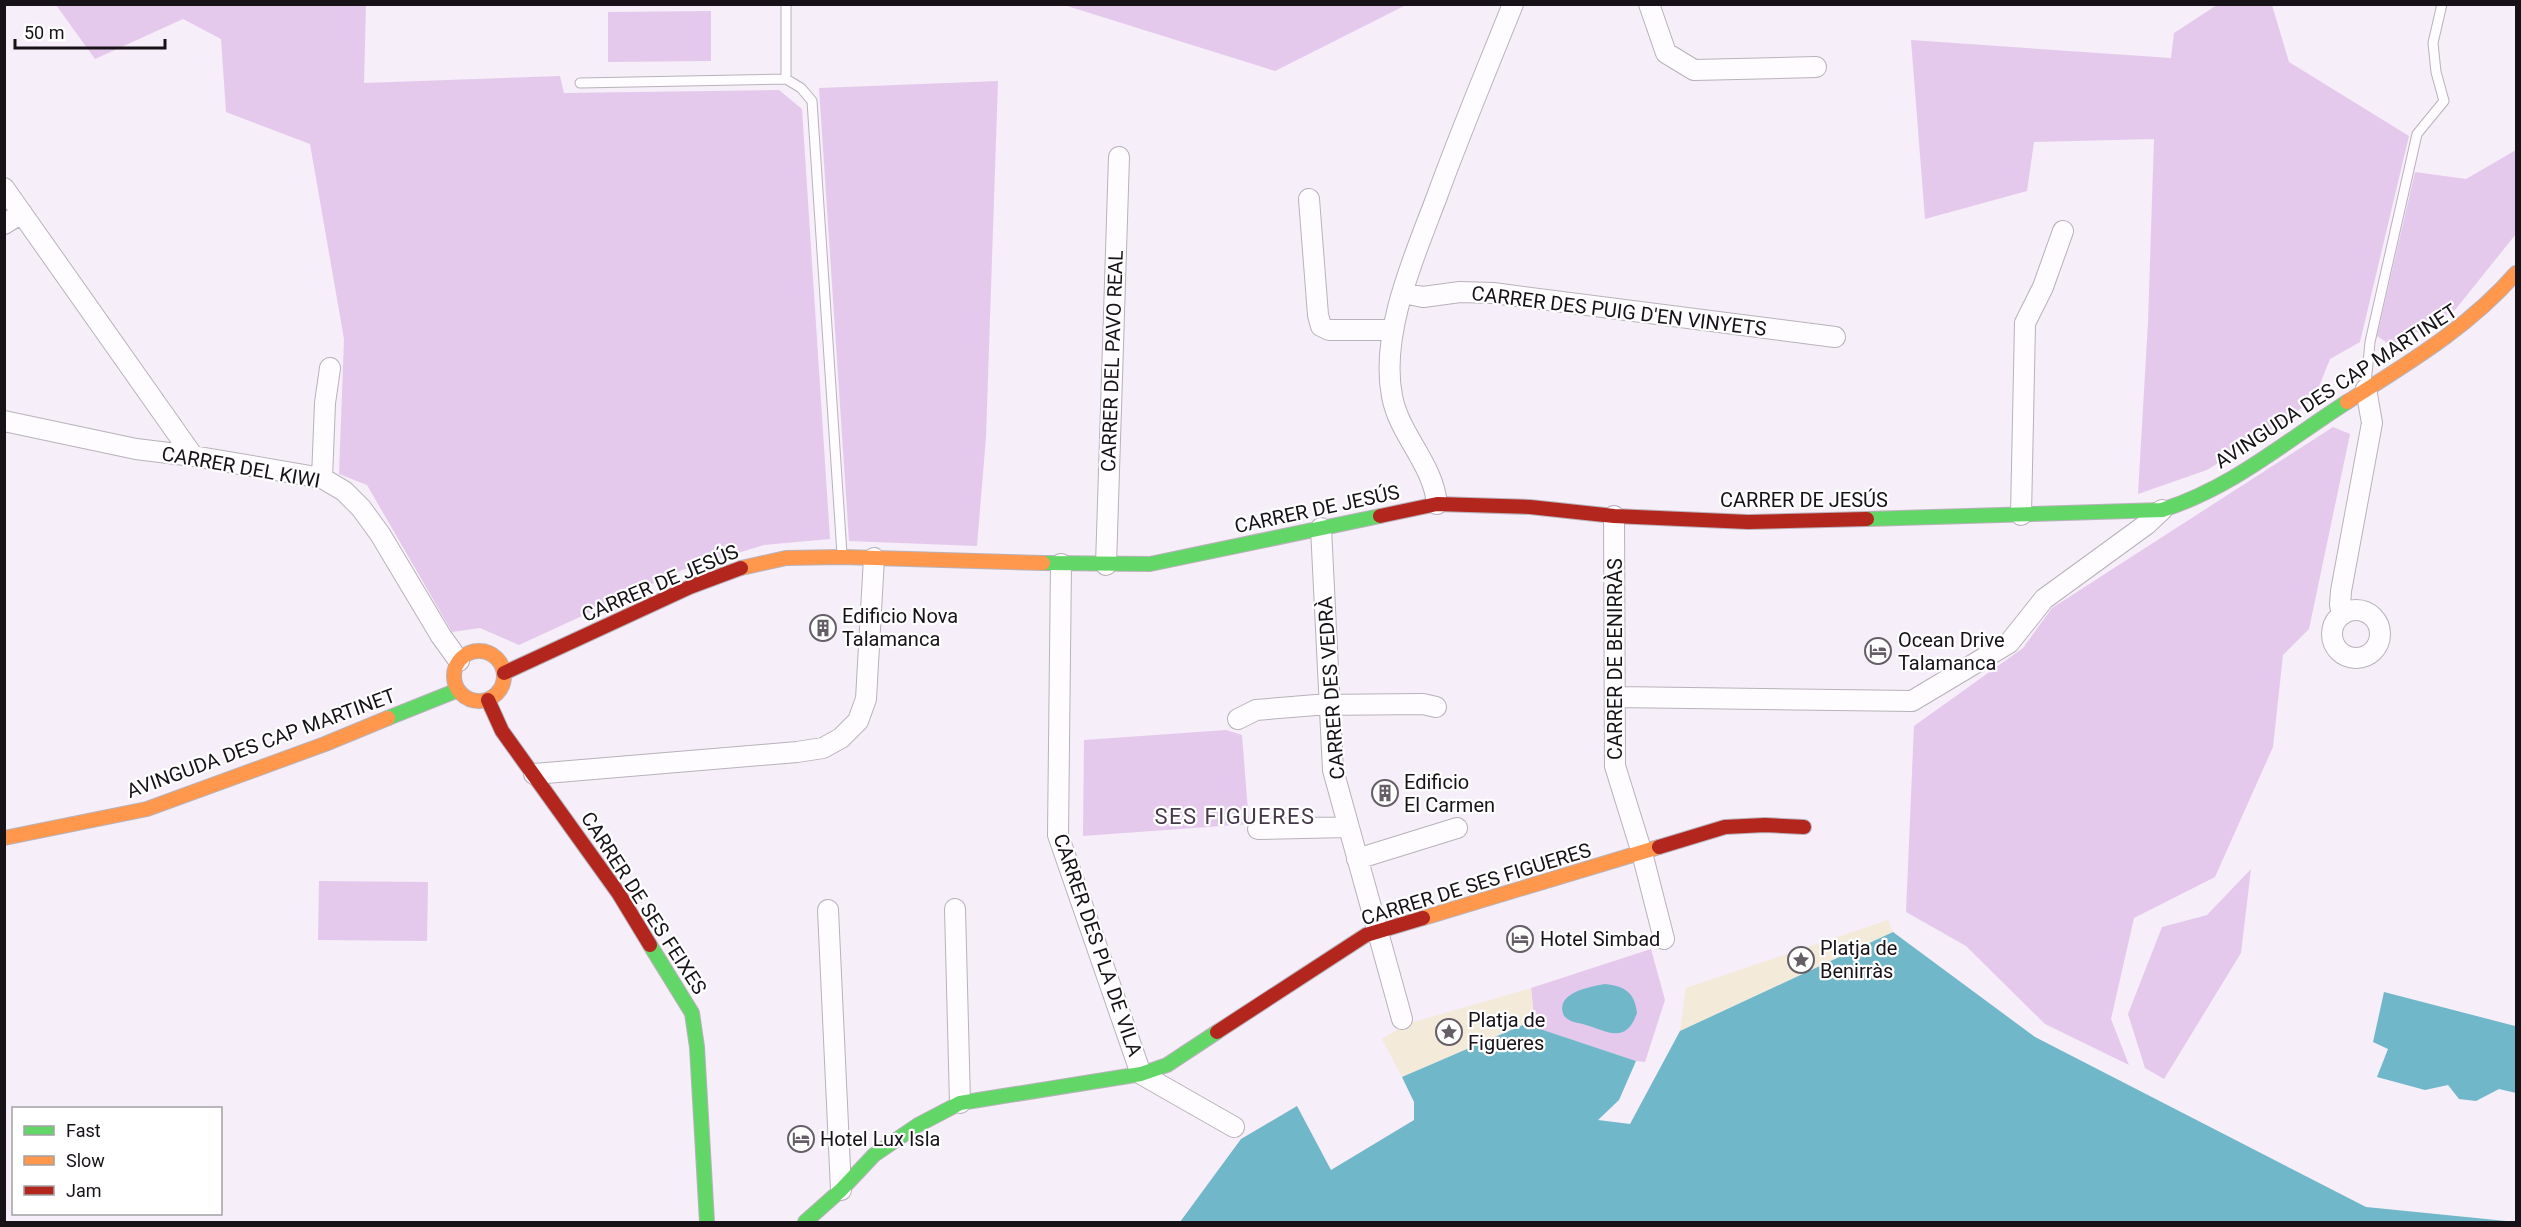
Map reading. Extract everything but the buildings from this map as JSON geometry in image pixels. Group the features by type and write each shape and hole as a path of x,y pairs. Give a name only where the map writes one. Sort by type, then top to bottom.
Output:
{"street":[{"path":"1437,504 1431,477 1401,424 1392,396 1390,370 1392,330 1456,146 1513,4"},
{"path":"1649,4 1666,53 1694,70 1816,67"},
{"name":"CARRER DEL PAVO REAL","path":"1106,565 1119,157"},
{"path":"4,188 193,456"},
{"path":"1309,200 1318,315 1321,326 1329,330 1392,330"},
{"path":"4,224 22,213"},
{"path":"2021,515 2025,323 2043,287 2063,231"},
{"name":"AVINGUDA DES CAP MARTINET","path":"2162,510 2200,498 2225,483 2366,389 2453,335 2482,311 2517,273"},
{"name":"CARRER DES PUIG D'EN VINYETS","path":"1403,293 1423,297 1460,292 1493,293 1835,337"},
{"path":"322,478 325,403 330,368"},
{"path":"2342,615 2341,591 2372,423 2366,389"},
{"name":"CARRER DEL KIWI","path":"4,420 136,449 193,456 322,478 344,491 362,508 441,636 459,661"},
{"name":"CARRER DE JESÚS","path":"504,673 690,587 741,568 786,558 842,557 1061,564 1150,564 1437,504 1530,507 1614,516 1748,522 2162,510"},
{"path":"1616,697 1912,701 2009,643 2043,599 2147,524 2162,510"},
{"name":"CARRER DE BENIRRÀS","path":"1614,516 1615,766 1642,853 1664,939"},
{"name":"CARRER DES VEDRÀ","path":"1321,528 1333,770 1402,1019"},
{"path":"534,774 797,752 823,748 841,738 858,721 866,699 874,558"},
{"name":"CARRER DES PLA DE VILA","path":"1061,564 1058,835 1141,1074 1234,1127"},
{"path":"481,651 496,658 504,673 500,689 488,700 471,700 458,690 454,676 459,661 465,655 481,651"},
{"name":"AVINGUDA DES CAP MARTINET","path":"4,838 147,809 325,744 458,690"},
{"name":"CARRER DE SES FEIXES","path":"488,700 502,731 620,894 692,1013 697,1047 707,1222"},
{"path":"1238,718 1256,710 1329,705 1423,704 1436,706"},
{"name":"CARRER DE SES FIGUERES","path":"804,1222 841,1190 874,1155 918,1125 960,1103 1141,1074 1167,1065 1366,935 1725,827 1765,825 1804,827"},
{"path":"1258,829 1348,827"},
{"path":"1357,859 1456,828"},
{"path":"956,909 960,1103"},
{"path":"828,910 841,1190"}],"lane":[{"path":"786,4 786,79"},
{"path":"2366,389 2370,342 2417,134 2444,101 2436,72 2433,43 2442,4"},
{"path":"580,83 786,79 801,88 812,101 842,557"}],"shaded area":[{"path":"1406,4 1275,71 1064,5"},
{"path":"56,5 366,5 364,83 560,76 564,93 779,90 802,109 830,539 764,545 682,570 519,645 480,628 452,632 367,485 339,474 344,339 310,144 226,112 221,39 183,19 95,59"},
{"path":"2217,5 2272,5 2289,62 2409,136 2360,342 2330,359 2314,399 2277,426 2207,470 2138,494 2148,322 2154,139 2034,142 2027,191 1925,219 1911,40 2171,58 2174,33"},
{"path":"711,11 711,61 608,62 608,12"},
{"path":"998,81 986,437 977,546 849,541 819,88"},
{"path":"2516,150 2516,234 2455,310 2392,346 2377,336 2415,172 2466,179"},
{"path":"2333,427 2350,434 2309,629 2283,655 2273,747 2215,877 2134,918 2111,1019 2129,1065 2045,1024 1966,946 1906,912 1914,726 2023,648 2052,608"},
{"path":"1226,730 1242,735 1249,824 1083,836 1084,740"},
{"path":"2251,869 2241,953 2164,1079 2145,1068 2128,1014 2162,927 2207,915"},
{"path":"319,881 428,882 427,941 318,940"},
{"path":"1651,949 1665,1000 1645,1062 1530,1026 1534,1017 1531,988"}],"sand":[{"name":"Platja de Benirràs","path":"1888,920 1893,932 1680,1031 1686,988"},
{"name":"Platja de Figueres","path":"1531,988 1534,1017 1530,1026 1524,1024 1402,1077 1382,1039 1407,1024"}],"water":[{"path":"1893,932 2035,1037 2366,1207 2516,1222 1180,1222 1241,1139 1297,1106 1331,1170 1414,1120 1414,1102 1402,1077 1525,1024 1636,1061 1619,1100 1598,1120 1630,1124 1680,1031"},
{"path":"1605,984 1623,989 1634,1000 1637,1013 1633,1023 1627,1029 1622,1032 1608,1032 1572,1021 1564,1016 1562,1008 1568,997 1582,989"},
{"path":"2384,992 2515,1026 2516,1022 2516,1093 2499,1089 2476,1101 2459,1099 2448,1085 2425,1090 2377,1077 2388,1049 2373,1042"}],"traffic: fast":[{"path":"1867,519 2162,510 2188,501 2235,476 2347,402"},
{"path":"1043,563 1150,564 1380,516"},
{"path":"388,718 458,690"},
{"path":"650,945 692,1013 697,1047 707,1222"},
{"path":"805,1222 841,1190 874,1155 918,1125 960,1103 1141,1074 1167,1065 1217,1032"}],"traffic: slow":[{"path":"2347,402 2415,359 2458,328 2516,273"},
{"path":"741,568 786,558 842,557 1043,563"},
{"path":"479,651 497,658 504,676 497,694 479,701 461,694 454,676 461,658 479,651"},
{"path":"4,838 147,809 325,744 388,718"},
{"path":"1423,918 1659,847"}],"traffic: jam":[{"path":"1380,516 1437,504 1530,507 1614,516 1748,522 1867,519"},
{"path":"504,673 690,587 741,568"},
{"path":"488,700 502,731 619,894 650,945"},
{"path":"1659,847 1725,827 1765,825 1804,827"},
{"path":"1217,1032 1366,935 1423,918"}],"place":[{"name":"Edificio Nova Talamanca","path":"823,628"},
{"name":"Ocean Drive Talamanca","path":"1878,651"},
{"name":"Edificio El Carmen","path":"1385,793"},
{"name":"Hotel Simbad","path":"1520,939"},
{"name":"Platja de Benirràs","path":"1801,960"},
{"name":"Platja de Figueres","path":"1449,1032"},
{"name":"Hotel Lux Isla","path":"801,1139"}],"district":[{"name":"SES FIGUERES","path":"1235,816"}]}
